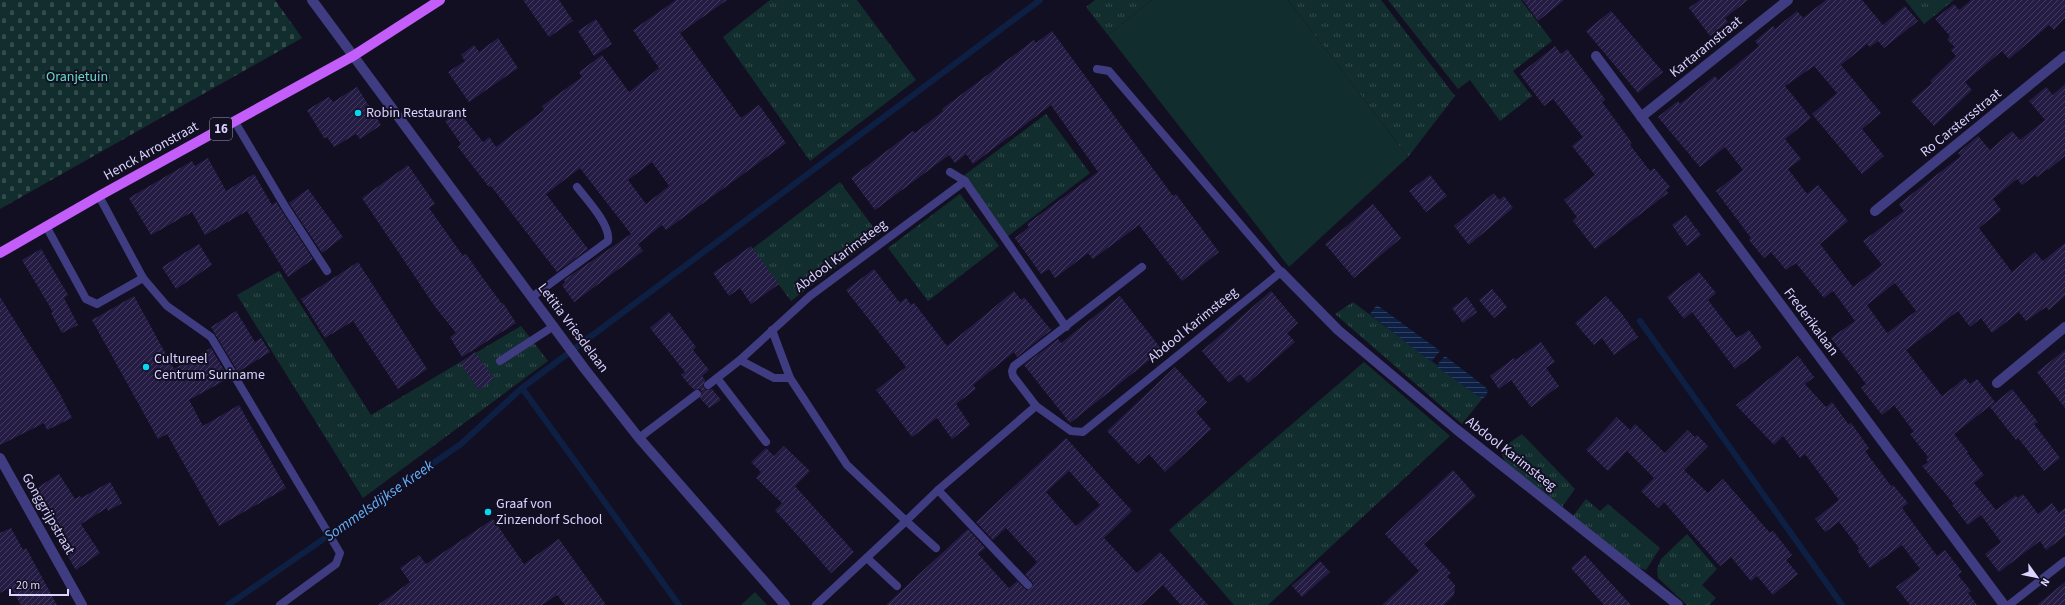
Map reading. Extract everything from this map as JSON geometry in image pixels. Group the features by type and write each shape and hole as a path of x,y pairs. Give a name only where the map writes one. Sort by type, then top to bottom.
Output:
{"main road":[{"name":"Henck Arronstraat","path":"0,253 99,196 353,56 440,0"}],"street":[{"name":"Letitia Vriesdelaan","path":"312,0 584,368 639,438 785,605"},
{"name":"Kartaramstraat","path":"1641,117 1788,0"},
{"name":"Frederikalaan","path":"1596,56 2004,605"},
{"name":"Ro Carstersstraat","path":"1875,211 2065,56"},
{"name":"Abdool Karimsteeg","path":"1281,272 1338,330 1456,429 1678,605"},
{"path":"1997,383 2065,327"},
{"name":"Gonggrijpstraat","path":"0,458 82,605"}],"lane":[{"path":"1097,69 1109,71 1281,272"},
{"path":"235,122 286,208 327,271"},
{"path":"950,172 965,180 1066,327 1142,267"},
{"name":"Abdool Karimsteeg","path":"708,385 740,360 810,296 965,180"},
{"path":"532,297 608,241 609,234 605,226 577,187"},
{"path":"99,196 143,278 167,306 211,337 340,553 336,564 280,605"},
{"path":"46,226 86,299 92,303 97,304 143,278"},
{"name":"Abdool Karimsteeg","path":"1066,327 1014,366 1012,371 1013,376 1036,406 1071,432 1084,432 1281,272"},
{"path":"500,361 554,326"},
{"path":"772,330 790,378 847,465 936,548"},
{"path":"740,360 774,378 790,378"},
{"path":"717,378 766,442"},
{"path":"639,438 697,394"},
{"path":"816,605 938,490 1036,406"},
{"path":"938,490 1028,584"},
{"path":"867,558 897,586"},
{"path":"2009,605 2065,561"}],"green space":[{"name":"Oranjetuin","path":"0,0 275,0 302,38 0,209"},
{"path":"770,0 857,0 916,80 810,161 723,37"},
{"path":"1095,0 1152,0 1108,35 1086,7"},
{"path":"1152,0 1288,0 1408,157 1289,267 1108,35"},
{"path":"1288,0 1381,0 1455,96 1408,157"},
{"path":"1388,0 1521,0 1552,41 1513,71 1532,96 1500,121 1470,80 1458,89"},
{"path":"1905,0 1954,0 1924,24"},
{"path":"1046,114 1090,173 1007,237 962,177"},
{"path":"840,182 879,235 791,301 752,249"},
{"path":"960,194 999,246 928,301 888,248"},
{"path":"279,271 371,415 521,326 548,361 363,498 237,295"},
{"path":"1353,302 1482,399 1462,424 1335,314"},
{"path":"1364,362 1450,436 1268,605 1234,605 1169,530"},
{"path":"1522,434 1575,489 1562,507 1505,462 1502,453 1509,443"},
{"path":"1586,499 1600,511 1608,504 1660,548 1646,570 1639,568 1573,516"},
{"path":"1687,534 1717,569 1702,585 1716,598 1709,605 1687,605 1658,578 1657,569 1661,559"},
{"path":"755,592 767,605 741,605"}],"water":[{"path":"1377,305 1440,351 1431,362 1370,314"},
{"path":"1445,356 1484,386 1488,390 1486,396 1482,399 1436,366"}],"building":[{"path":"523,0 559,0 573,21 549,37"},
{"path":"676,0 727,0 680,33 741,118 759,105 786,143 666,230 662,225 638,244 643,251 574,302 562,285 565,282 564,280 631,234 580,168 546,194 588,249 557,272 491,186 489,187 458,147 461,144 445,121 459,112 483,142 489,137 496,147 544,110 542,106 582,77 579,72 602,55 629,92 659,68 633,30","holes":["652,162 669,186 646,204 628,180"]},
{"path":"1523,0 1564,0 1538,21"},
{"path":"1700,0 1748,0 1725,18 1728,22 1710,36 1689,8"},
{"path":"1826,0 1862,0 1883,25 1905,6 1918,21 1884,48 1878,41 1870,47 1867,44 1841,65 1881,113 1862,129 1884,156 1862,174 1812,114 1837,93 1814,66 1785,86 1811,118 1785,139 1801,159 1788,169 1807,194 1818,185 1848,221 1820,244 1853,287 1882,265 1863,241 1904,211 1899,204 1961,156 1958,153 1978,136 1990,150 2012,131 2020,140 2045,120 2029,101 2046,87 2053,95 2065,84 2065,156 2048,170 2047,169 2037,177 2035,175 2022,185 2017,179 1993,199 2001,210 1979,228 2012,272 2035,252 2043,261 2065,243 2065,296 2049,310 2046,307 2026,321 2019,312 1992,333 1981,318 1970,327 1958,311 1906,350 1942,396 1965,378 1970,384 1977,379 1995,402 1954,434 1984,475 1974,483 1996,510 2016,495 2017,498 2023,494 2038,514 2052,503 2059,513 2065,508 2065,536 2046,550 2040,541 1999,572 1985,554 2001,542 1981,515 1968,525 1952,505 1954,504 1922,466 1928,462 1926,459 1928,457 1910,434 1914,432 1894,405 1882,415 1861,388 1866,384 1831,338 1855,321 1833,291 1824,298 1796,263 1786,270 1771,252 1764,258 1749,240 1751,238 1716,191 1743,170 1725,147 1700,167 1658,117 1678,101 1680,104 1715,76 1718,80 1759,46 1755,41 1773,26 1775,29 1797,11 1803,18","holes":["1895,283 1916,311 1887,333 1867,305"]},
{"path":"1971,0 2065,0 2065,18 2054,30 2049,25 2009,59 2002,51 1965,82 1972,90 1934,126 1911,101 1932,83 1930,81 1956,56 1951,50 1955,47 1947,40 1950,36 1935,19 1954,4 1959,10"},
{"path":"1611,11 1663,72 1638,93 1586,31"},
{"path":"596,19 612,44 594,56 578,31"},
{"path":"1052,31 1173,196 1176,194 1219,252 1182,281 1139,225 1093,259 1088,253 1055,278 1049,269 1041,274 1015,238 1029,227 1027,224 1098,172 1051,105 973,164 966,154 955,163 949,155 875,210 851,178 913,131 915,133 943,111 942,109 1034,40 1036,43"},
{"path":"498,38 518,68 469,102 448,72 465,61 461,55 474,45 479,52"},
{"path":"1555,46 1561,54 1567,49 1605,99 1602,102 1632,143 1630,145 1650,171 1654,168 1670,187 1666,190 1668,193 1595,249 1573,221 1577,217 1564,200 1595,175 1572,146 1583,137 1553,99 1544,106 1520,74"},
{"path":"357,87 381,125 360,139 356,134 334,147 327,137 324,138 307,110 329,97 333,102"},
{"path":"208,158 226,191 254,174 272,205 276,202 313,259 288,277 247,211 205,235 192,212 151,235 129,198 192,161 195,166"},
{"path":"408,165 435,204 429,208 463,256 466,254 502,304 503,303 516,323 462,357 450,337 456,333 436,308 362,198"},
{"path":"1430,175 1447,196 1426,212 1409,191"},
{"path":"308,189 343,237 322,253 289,203"},
{"path":"1494,193 1499,200 1504,196 1513,208 1469,245 1454,226"},
{"path":"1373,204 1401,238 1354,278 1325,244"},
{"path":"1686,215 1701,235 1687,246 1672,225"},
{"path":"199,244 212,265 176,289 162,267"},
{"path":"751,246 779,284 751,304 740,288 729,296 713,273"},
{"path":"41,249 68,295 64,298 78,325 62,333 51,313 53,312 22,260"},
{"path":"358,262 427,369 398,389 353,321 325,338 301,299"},
{"path":"874,269 900,303 906,298 911,305 914,303 947,346 1014,291 1021,300 1024,297 1051,330 1017,357 1014,352 973,385 976,389 956,404 970,425 952,439 937,418 912,437 876,390 906,367 846,290"},
{"path":"1699,272 1716,293 1708,300 1737,338 1749,330 1762,348 1735,369 1692,312 1684,319 1667,297"},
{"path":"1492,289 1507,307 1494,318 1479,300"},
{"path":"1271,291 1298,323 1287,333 1295,342 1248,383 1240,374 1229,383 1202,351"},
{"path":"134,296 174,369 211,348 229,378 189,400 203,426 239,405 286,488 219,526 167,434 158,439 92,320"},
{"path":"1120,296 1162,350 1070,423 1024,365 1058,339 1061,343"},
{"path":"1606,296 1622,314 1638,337 1614,355 1602,338 1594,345 1575,323"},
{"path":"0,297 60,394 72,418 47,430 44,423 0,445"},
{"path":"1467,297 1477,312 1463,323 1452,308"},
{"path":"236,311 255,342 261,338 270,352 238,372 211,327"},
{"path":"669,312 696,347 693,350 709,370 702,376 705,380 703,386 706,390 712,389 721,400 709,408 700,398 702,391 699,389 694,390 681,375 685,372 650,328"},
{"path":"1541,342 1555,362 1546,368 1559,386 1531,407 1511,380 1499,389 1490,376 1514,358 1515,360"},
{"path":"2065,350 2065,408 2037,372"},
{"path":"475,352 494,379 479,390 460,363"},
{"path":"1798,356 1814,377 1805,384 1826,407 1832,402 1849,425 1851,423 1869,448 1865,451 1891,486 1893,485 1908,503 1902,508 1937,556 1945,550 1962,572 1958,575 1971,591 1968,593 1977,605 1910,605 1896,587 1920,569 1902,545 1870,568 1857,550 1859,548 1839,522 1825,532 1815,519 1839,500 1805,454 1800,458 1783,436 1774,445 1736,405"},
{"path":"1175,367 1207,402 1196,412 1211,429 1165,472 1149,454 1138,464 1107,431"},
{"path":"2012,389 2038,422 2034,424 2060,458 2044,471 2018,438 2016,440 1990,407"},
{"path":"1617,417 1630,430 1635,424 1665,453 1688,430 1695,437 1697,435 1708,446 1684,470 1708,493 1723,479 1770,533 1773,531 1792,555 1786,560 1798,574 1773,595 1757,576 1751,581 1731,557 1720,566 1664,502 1658,508 1641,491 1654,478 1627,451 1608,471 1586,450"},
{"path":"1066,438 1132,511 1104,538 1137,573 1160,552 1208,605 1181,605 1163,585 1141,605 886,605 968,529 985,548 978,554 1009,588 1017,581 1026,590 1031,589 1033,583 1025,574 1037,562 1006,528 993,540 976,522","holes":["1069,471 1100,505 1076,526 1046,492"]},
{"path":"784,446 810,471 795,486 854,552 831,573 775,510 782,503 756,478 761,472 751,462 766,448 774,456"},
{"path":"1453,470 1476,496 1424,544 1451,573 1447,576 1455,585 1454,595 1444,605 1382,605 1419,571 1385,534"},
{"path":"59,474 75,499 80,496 81,498 110,482 122,503 108,511 107,508 81,524 100,553 76,570 29,493"},
{"path":"493,519 524,564 559,539 606,605 565,605 557,595 542,605 378,605 410,582 400,568 419,555 426,564"},
{"path":"11,528 23,550 26,548 57,605 21,605 11,587 0,593 0,533"},
{"path":"1585,555 1631,605 1604,605 1571,568"},
{"path":"1320,561 1330,572 1302,597 1292,586"},
{"path":"2065,582 2065,605 2037,605"}],"waterway":[{"name":"Sommelsdijkse Kreek","path":"228,605 461,444 522,388 1040,0"},
{"path":"1640,321 1842,605"},
{"path":"522,388 679,605"}],"place":[{"name":"Robin Restaurant","path":"358,113"},
{"name":"Cultureel Centrum Suriname","path":"146,367"},
{"name":"Graaf von Zinzendorf School","path":"488,512"}]}
